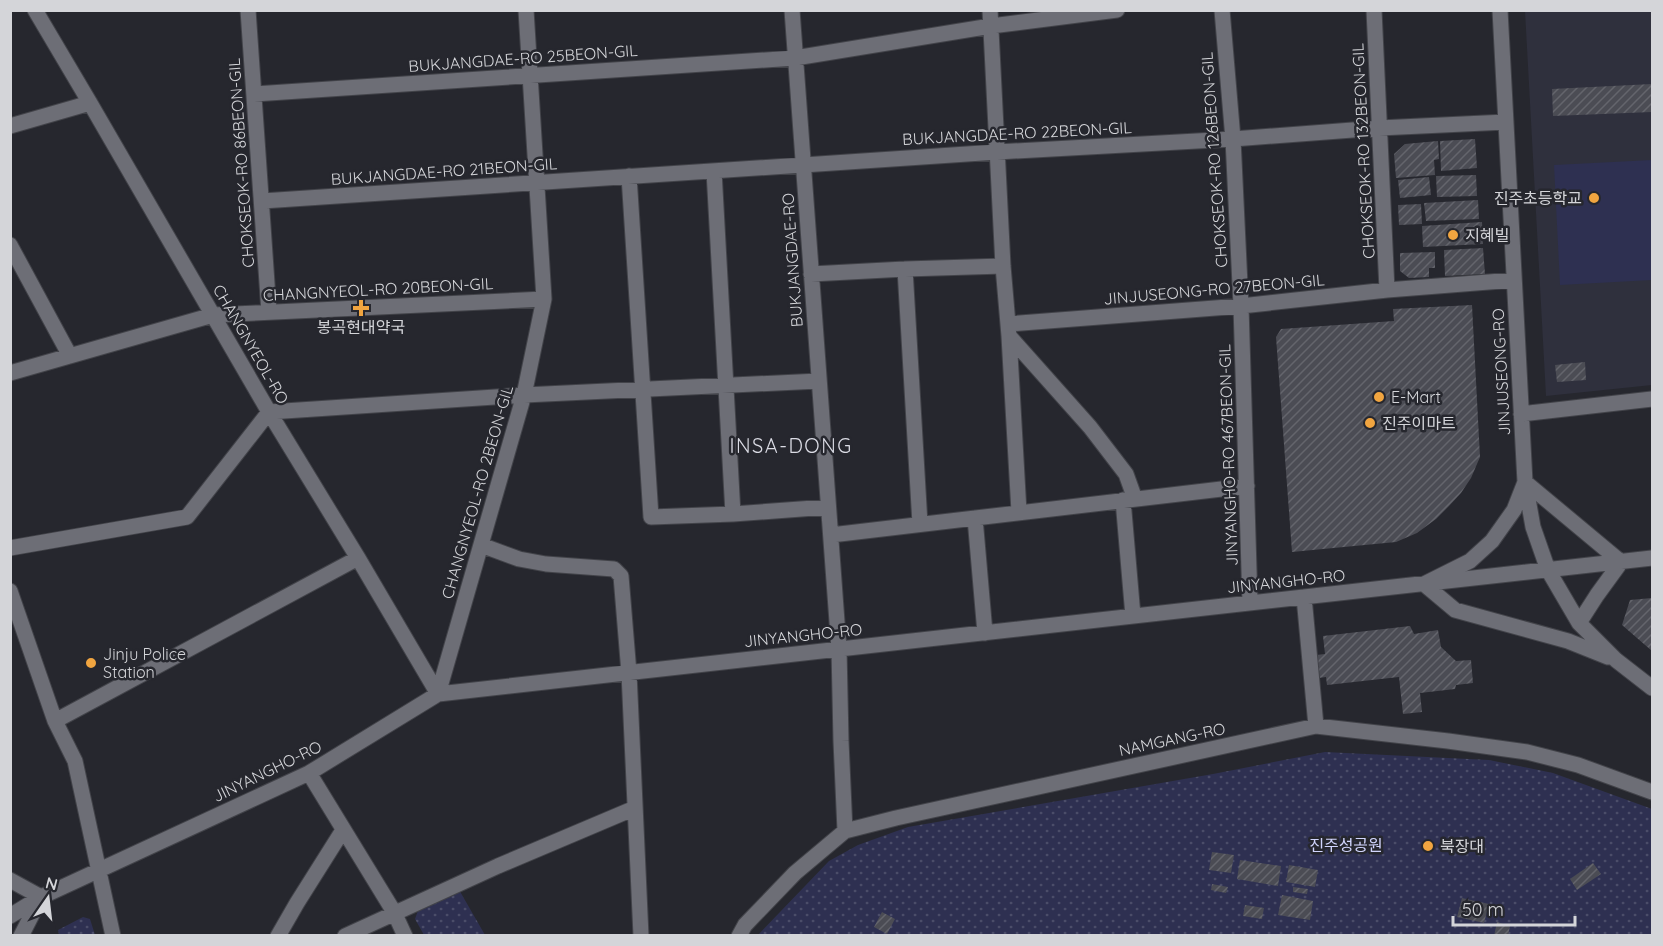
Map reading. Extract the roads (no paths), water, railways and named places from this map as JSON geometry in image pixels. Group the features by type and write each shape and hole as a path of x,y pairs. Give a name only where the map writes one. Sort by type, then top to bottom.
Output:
{"street":[{"name":"CHANGNYEOL-RO","path":"35,10 269,412 438,694"},
{"name":"CHOKSEOK-RO 86BEON-GIL","path":"248,10 269,312"},
{"name":"CHANGNYEOL-RO 2BEON-GIL","path":"438,694 524,395 544,299 526,10"},
{"name":"BUKJANGDAE-RO","path":"792,10 839,649 845,831"},
{"path":"990,10 1019,512"},
{"name":"BUKJANGDAE-RO 25BEON-GIL","path":"254,94 795,58 991,26 1117,10"},
{"name":"CHOKSEOK-RO 126BEON-GIL","path":"1222,10 1233,139 1241,306"},
{"name":"CHOKSEOK-RO 132BEON-GIL","path":"1374,10 1387,290"},
{"name":"JINJUSEONG-RO","path":"1500,10 1525,482 1533,527 1548,570 1579,623 1616,660 1653,688"},
{"path":"10,126 90,103"},
{"name":"BUKJANGDAE-RO 22BEON-GIL","path":"803,164 1506,122"},
{"name":"BUKJANGDAE-RO 21BEON-GIL","path":"262,201 803,164"},
{"path":"714,171 733,514"},
{"path":"629,176 651,517 828,507"},
{"path":"10,245 70,356"},
{"path":"811,274 1003,266"},
{"path":"905,269 920,524"},
{"name":"JINJUSEONG-RO 27BEON-GIL","path":"1008,330 1514,279"},
{"name":"CHANGNYEOL-RO 20BEON-GIL","path":"10,373 213,315 544,299"},
{"name":"JINYANGHO-RO 467BEON-GIL","path":"1241,306 1250,603"},
{"path":"1008,330 1090,427 1126,474 1133,616"},
{"path":"10,548 187,517 269,412 524,395 819,381"},
{"path":"1521,414 1653,399"},
{"path":"1579,623 1621,561 1525,482 1514,510 1492,541 1470,561 1424,584 1455,610 1568,640 1616,660"},
{"path":"831,535 1247,486"},
{"path":"975,518 985,633"},
{"path":"481,545 519,559 546,564 614,569 621,576 629,673 641,936"},
{"path":"55,721 358,558"},
{"name":"JINYANGHO-RO","path":"10,916 41,897 309,773 438,694 1653,558"},
{"path":"10,591 55,721 75,761 113,936"},
{"path":"1304,597 1316,726"},
{"name":"NAMGANG-RO","path":"727,936 742,930 795,873 845,831 1316,726 1527,752 1578,765 1649,789"},
{"path":"309,773 394,912 405,936"},
{"path":"345,936 498,866 635,808"},
{"path":"279,936 343,830"},
{"path":"10,880 41,897 21,936"}],"place":[{"name":"진주초등학교","path":"1594,198"},
{"name":"지혜빌","path":"1453,235"},
{"name":"봉곡현대약국","path":"361,308"},
{"name":"E-Mart","path":"1379,397"},
{"name":"진주이마트","path":"1370,423"},
{"name":"Jinju Police Station","path":"91,663"},
{"name":"북장대","path":"1428,846"}],"district":[{"name":"INSA-DONG","path":"791,445"}],"park label":[{"name":"진주성공원","path":"1346,845"}]}
